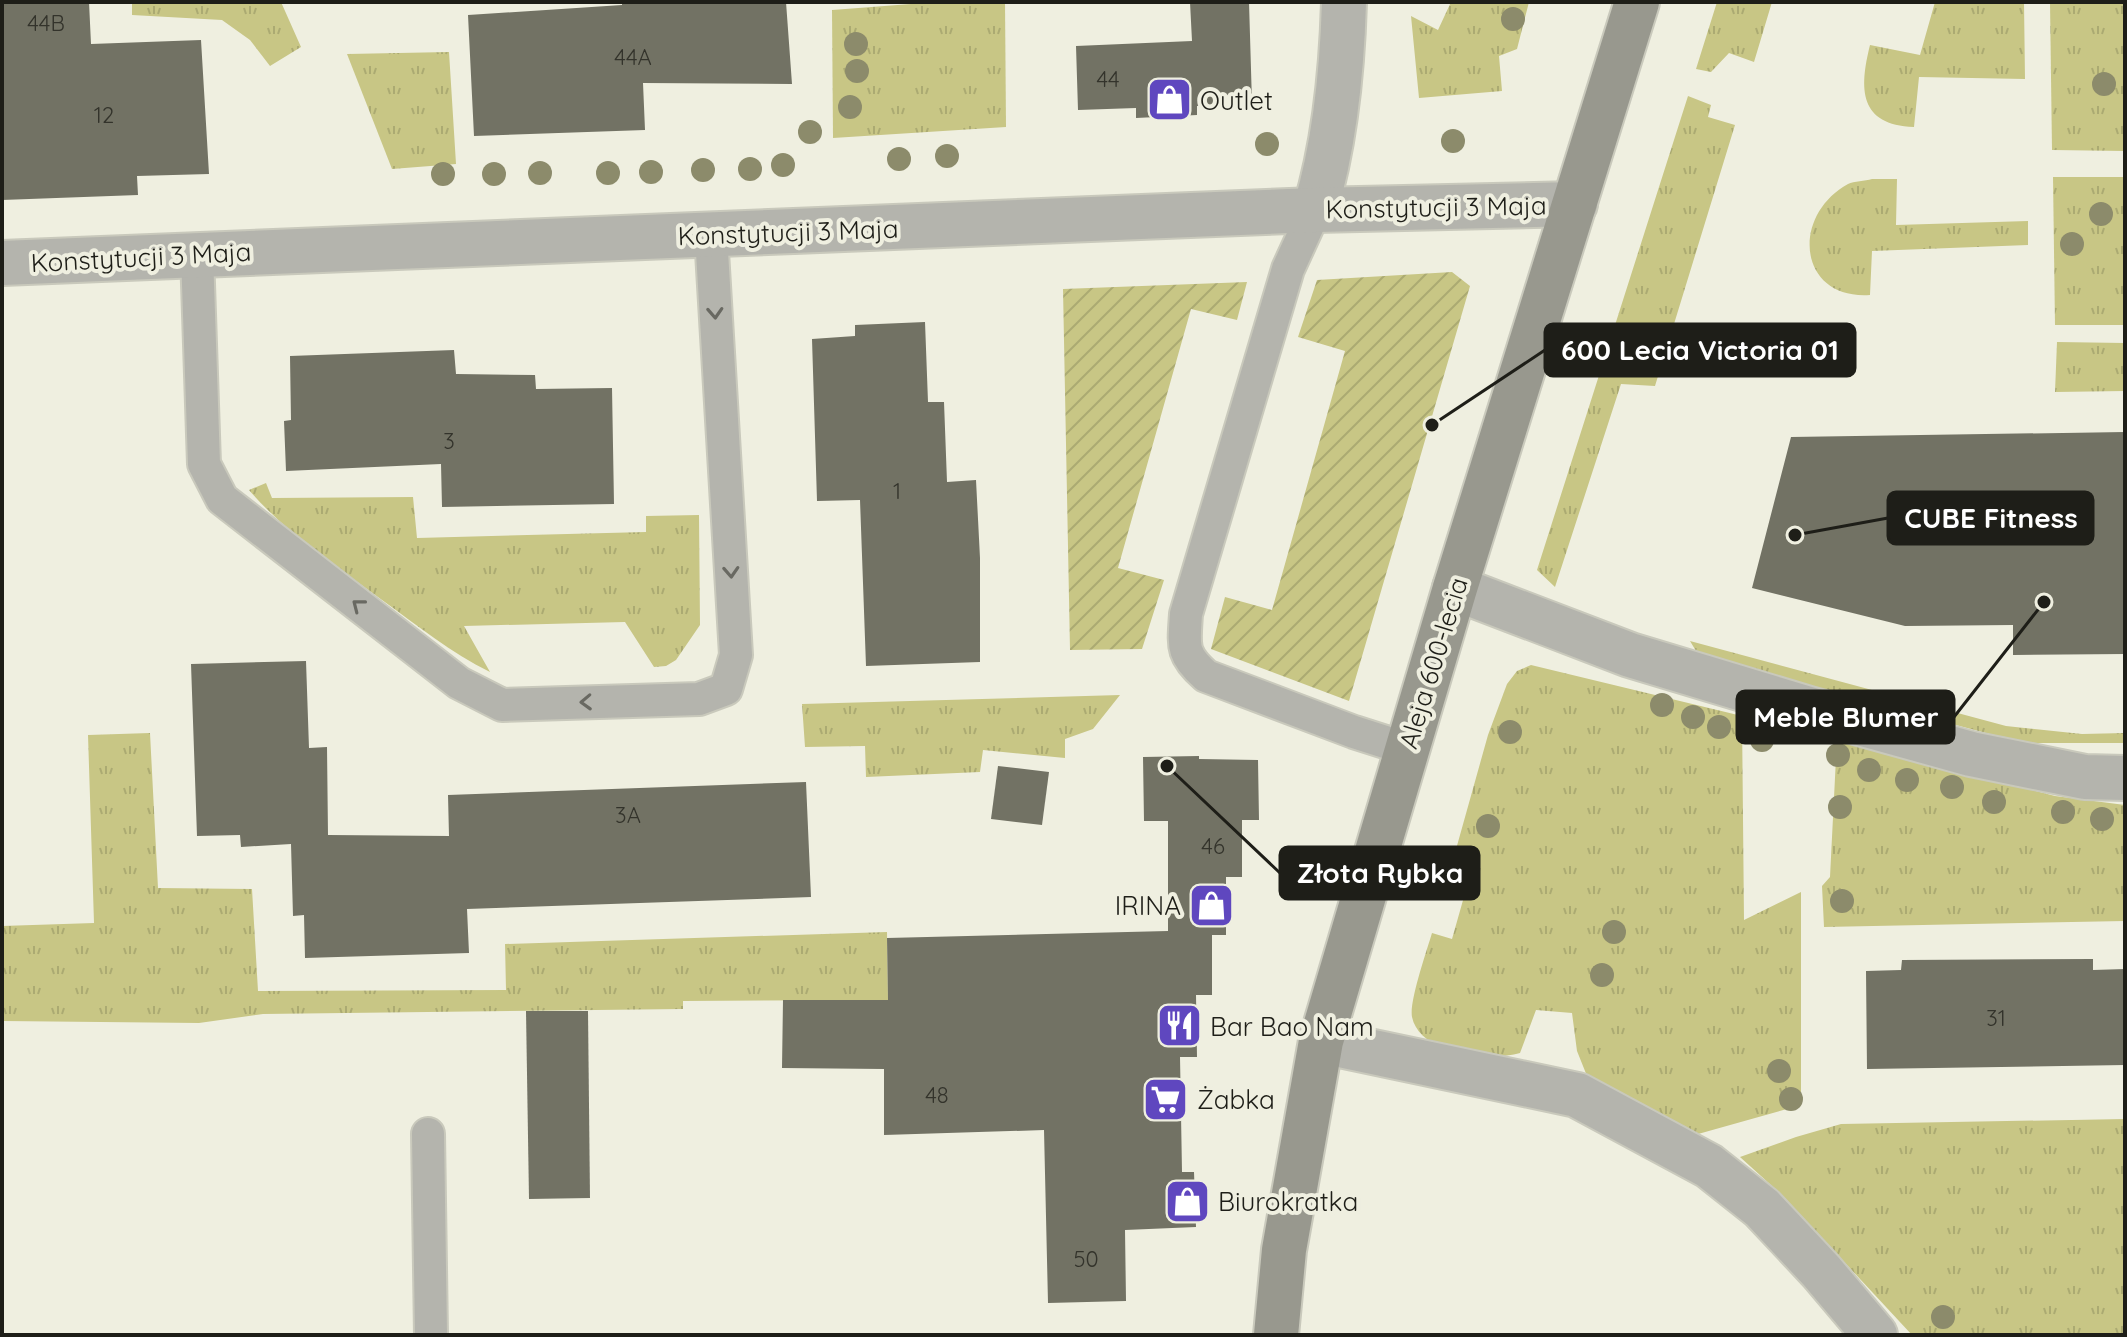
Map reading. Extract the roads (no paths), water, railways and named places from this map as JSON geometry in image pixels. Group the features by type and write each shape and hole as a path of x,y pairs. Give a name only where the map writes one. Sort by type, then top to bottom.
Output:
{"main road":[{"name":"Aleja 600-lecia","path":"1276,1335 1284,1250 1321,1041 1455,588 1637,2"}],"street":[{"path":"1315,210 1327,170 1335,115 1344,2"},
{"name":"Konstytucji 3 Maja","path":"2,263 1315,210 1575,204"},
{"path":"1455,588 1630,655 1809,709 1971,754 2085,777 2125,778"},
{"path":"1321,1041 1577,1095 1709,1166 1752,1200 1821,1271 1875,1335"}],"lane":[{"path":"1315,210 1288,269 1186,614 1184,646 1188,660 1206,676 1407,749"},
{"path":"197,254 204,464 222,499 459,683 502,705 699,699 726,689 736,655 711,235"},
{"path":"428,1134 431,1335"}],"place":[{"name":"Outlet","path":"1169,100"},
{"name":"600 Lecia Victoria 01","path":"1432,425"},
{"name":"CUBE Fitness","path":"1795,535"},
{"name":"Meble Blumer","path":"2044,602"},
{"name":"Złota Rybka","path":"1167,766"},
{"name":"IRINA","path":"1212,905"},
{"name":"Bar Bao Nam","path":"1179,1026"},
{"name":"Żabka","path":"1166,1099"},
{"name":"Biurokratka","path":"1187,1201"}]}
